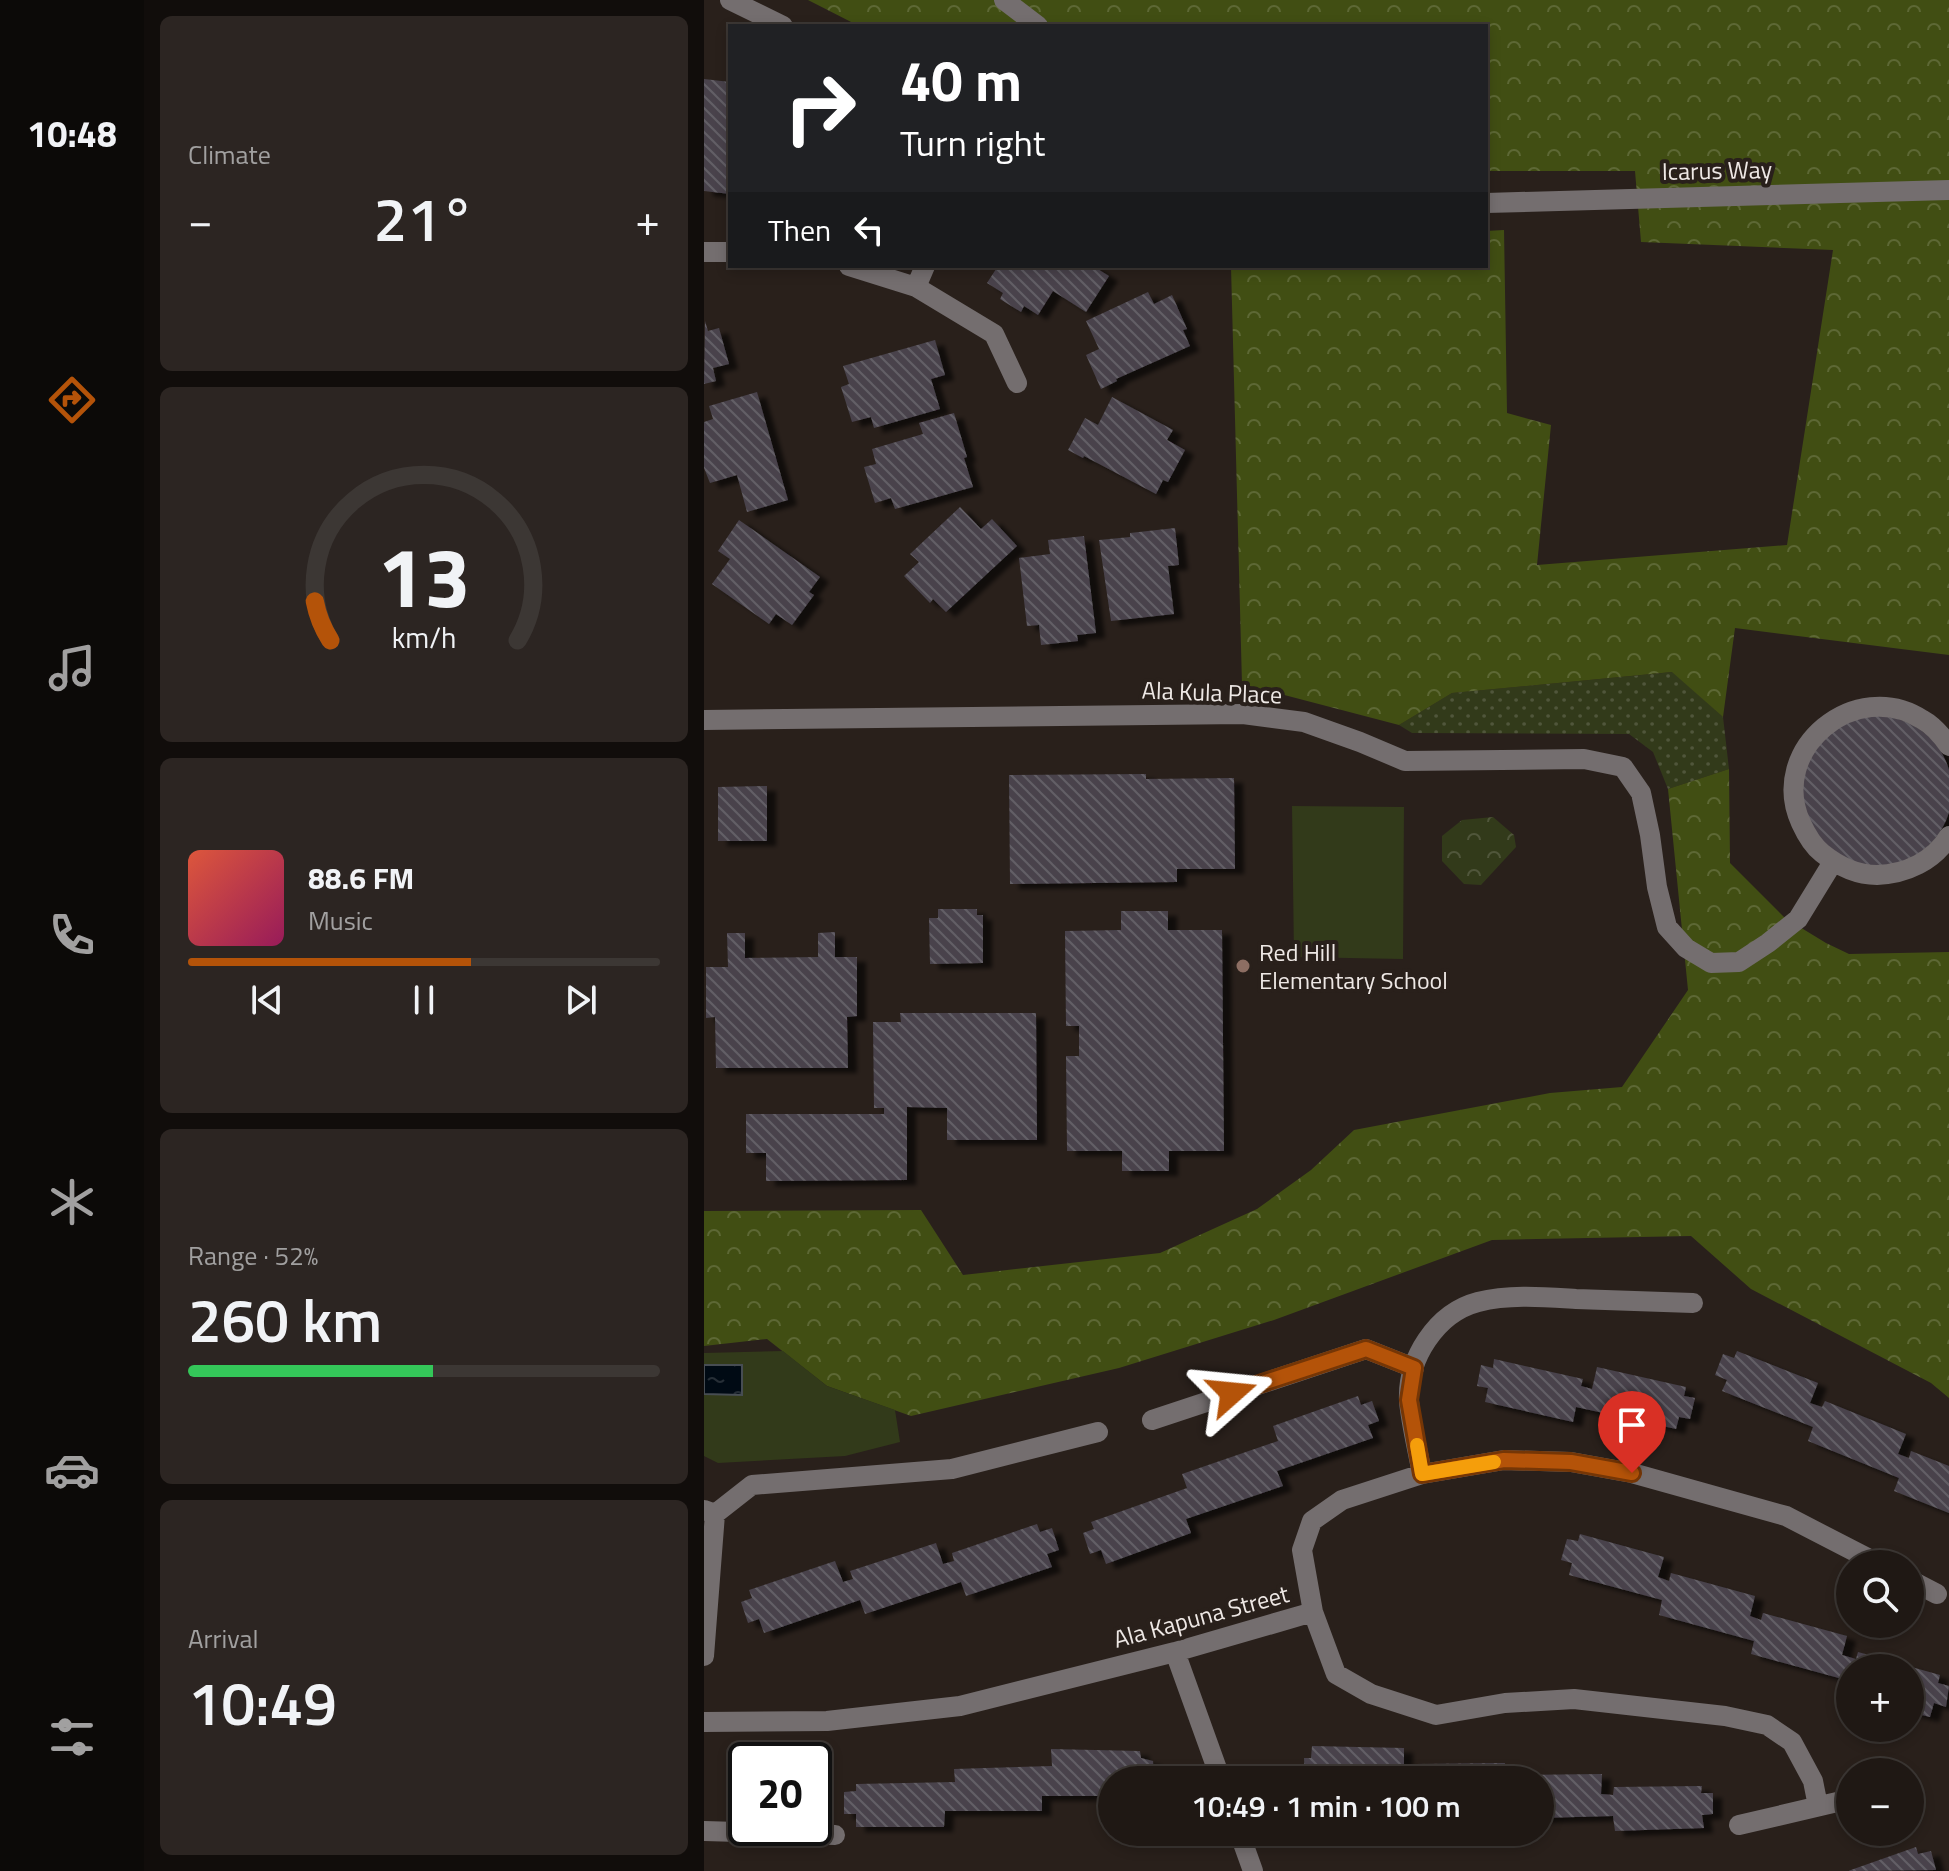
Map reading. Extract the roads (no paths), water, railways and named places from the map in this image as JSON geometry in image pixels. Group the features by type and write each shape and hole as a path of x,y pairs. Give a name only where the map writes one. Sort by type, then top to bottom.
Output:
{"street":[{"path":"730,0 779,24"},
{"path":"1004,0 1035,24"},
{"name":"Icarus Way","path":"1488,203 1949,190"},
{"path":"704,252 728,252"},
{"path":"855,268 916,287 994,334 1017,383"},
{"path":"916,287 924,268"},
{"path":"1949,746 1939,732 1923,719 1904,711 1884,707 1844,713 1812,738 1795,774 1793,794 1805,833 1817,849 1833,862 1852,871 1872,875 1892,874 1912,868 1929,858 1949,836"},
{"name":"Ala Kula Place","path":"704,720 1243,714 1304,722 1405,761 1584,759 1623,767 1641,793 1667,927 1686,948 1711,963 1739,962 1798,919 1833,862"},
{"path":"1422,1474 1409,1400 1414,1368 1433,1330 1451,1315 1475,1303 1521,1296 1693,1303"},
{"path":"1152,1420 1366,1349 1414,1368"},
{"path":"704,1656 709,1512 752,1485 952,1469 1098,1432"},
{"name":"Ala Kapuna Street","path":"704,1722 827,1721 960,1706 1175,1652 1313,1612 1302,1550 1312,1521 1342,1500 1422,1474 1504,1460 1571,1462 1632,1473 1786,1516 1852,1550"},
{"path":"1924,1587 1937,1594"},
{"path":"1313,1612 1336,1674 1371,1694 1436,1715 1505,1703 1574,1699 1725,1716 1767,1725 1792,1742 1813,1781 1818,1806"},
{"path":"1175,1652 1216,1766"},
{"path":"1739,1825 1836,1802"},
{"path":"704,1831 835,1835"},
{"path":"1244,1846 1253,1871"}],"water":[{"path":"704,1365 742,1365 742,1395 704,1394"}],"place":[{"name":"Red Hill Elementary School","path":"1243,966"}]}
